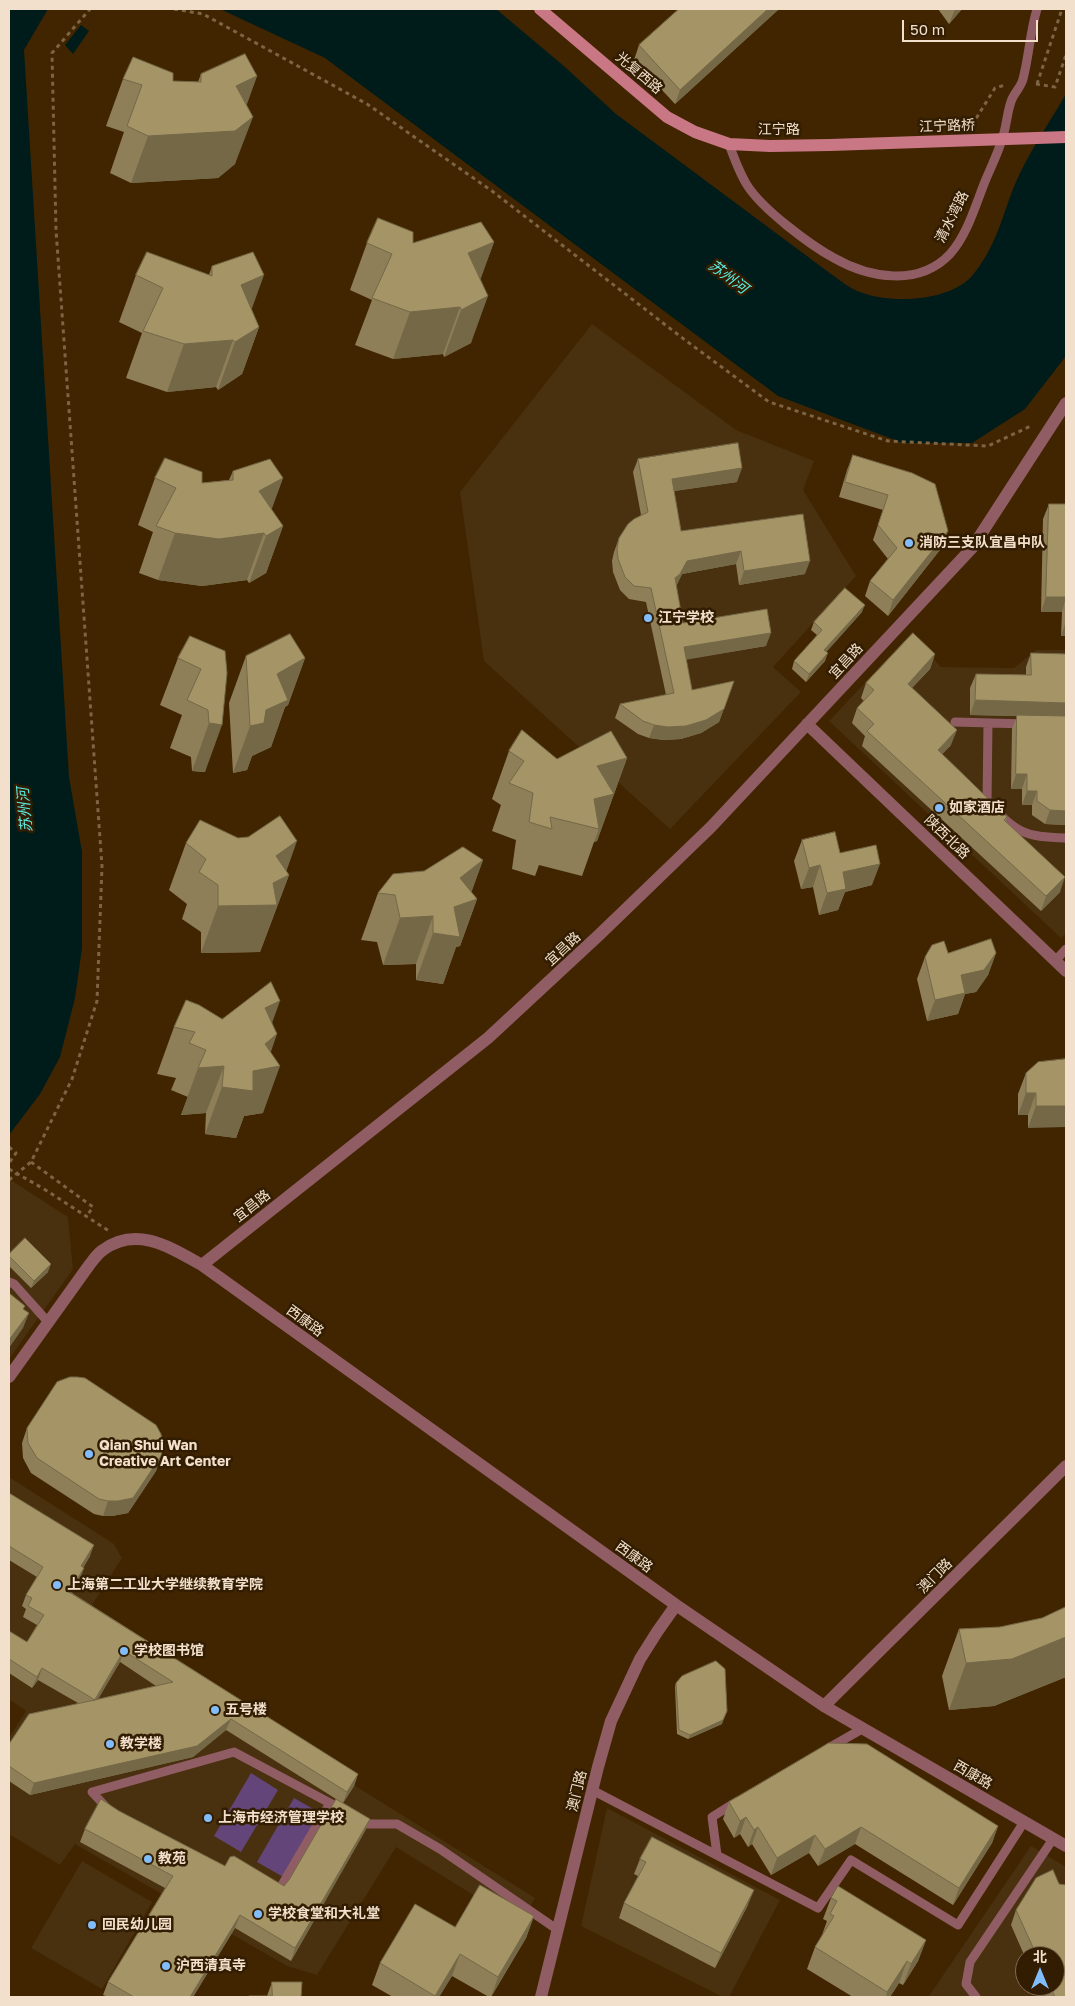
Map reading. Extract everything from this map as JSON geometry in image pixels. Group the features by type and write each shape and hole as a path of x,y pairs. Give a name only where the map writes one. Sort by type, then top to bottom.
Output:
{"main road":[{"name":"光复西路","path":"540,9 667,117 695,132 729,144"},
{"name":"江宁路桥","path":"830,145 1066,138"},
{"name":"江宁路","path":"729,144 770,146 830,145"}],"street":[{"name":"宜昌路","path":"202,1265 488,1038 600,935 712,827 972,548 1063,408"},
{"name":"陕西北路","path":"807,724 1066,971"},
{"path":"9,1377 90,1264 104,1250 122,1240 141,1238 163,1244 202,1265"},
{"name":"西康路","path":"202,1265 676,1605 824,1706 1066,1846"},
{"name":"澳门路","path":"824,1706 1066,1466"},
{"name":"澳门路","path":"541,1997 611,1721 624,1690 656,1632 676,1605"}],"lane":[{"name":"清水湾路","path":"729,144 738,168 748,186 765,207 825,254 846,265 868,273 892,276 915,274 934,266 950,254 960,238 1003,137 1012,99 1022,81 1032,25 1037,9"},
{"path":"955,722 1037,724"},
{"path":"988,723 987,802 1018,831 1038,838 1066,838"},
{"path":"1055,960 1066,949"},
{"path":"9,1282 14,1284 48,1322"},
{"path":"820,1753 862,1728"},
{"path":"117,1818 92,1792 234,1752 367,1824 397,1824 440,1848 558,1930"},
{"path":"592,1790 818,1908 851,1860 958,1925 1024,1822"},
{"path":"717,1855 712,1817 745,1797"},
{"path":"264,1880 279,1890 330,1803"},
{"path":"976,1997 966,1984 970,1962 1053,1839"}],"path":[{"path":"9,1180 31,1162 72,1079 97,1001 102,866 56,230 52,53 90,9"},
{"path":"174,9 203,14 367,104 492,191 685,340 769,402 888,440 988,446 1063,408"},
{"path":"1038,84 1062,9"},
{"path":"1022,81 1054,87 1066,55"},
{"path":"972,125 995,88"},
{"path":"9,1147 16,1153 9,1163"},
{"path":"31,1162 93,1207 86,1217"},
{"path":"9,1169 122,1240"}],"shaded area":[{"name":"江宁学校","path":"592,324 736,430 814,461 803,490 856,576 773,667 801,692 670,829 484,661 460,492"},
{"path":"911,634 941,667 1014,668 1036,650 1066,650 1066,933 1061,938 829,721"},
{"path":"9,1179 68,1217 73,1269 9,1359"},
{"name":"上海市经济管理学校","path":"9,1477 114,1544 122,1558 85,1616 68,1630 342,1803 354,1785 535,1898 520,1924 396,1847 317,1975 287,1966 75,1844 60,1865 9,1834 9,1738 26,1711 9,1699"},
{"path":"251,1773 278,1790 241,1852 214,1836"},
{"path":"294,1798 322,1814 285,1878 257,1862"},
{"path":"607,1808 780,1900 729,1997 723,1997 581,1926"},
{"path":"1031,1846 1066,1867 1066,1997 929,1996"},
{"name":"回民幼儿园","path":"82,1861 152,1902 102,1989 31,1948"}],"water":[{"name":"苏州河","path":"9,9 48,9 24,50 69,777 82,852 82,948 75,998 60,1057 40,1094 9,1135"},
{"name":"苏州河","path":"220,9 496,9 565,67 616,114 831,274 856,291 887,298 902,299 934,296 962,285 972,276 984,260 992,244 1015,183 1025,163 1066,94 1066,356 1025,409 972,443 903,443 778,396 325,58"},
{"path":"81,25 89,31 73,54 65,45"}],"building":[{"path":"679,9 768,9 680,90 639,45"},
{"path":"245,54 257,76 236,86 253,117 235,131 148,136 127,126 142,85 123,79 133,57 173,73 173,81 201,82 201,74"},
{"path":"378,218 413,232 413,243 481,222 494,242 468,253 488,296 461,310 460,307 410,312 372,298 392,254 367,243"},
{"path":"147,252 212,276 212,266 253,252 264,275 241,285 259,327 235,342 233,340 184,344 143,331 163,288 136,275"},
{"path":"738,443 742,468 672,479 681,531 803,514 810,561 744,571 741,551 687,561 680,574 675,578 683,623 767,609 771,633 684,647 692,690 734,681 724,709 706,720 686,726 668,727 654,725 643,721 620,704 674,693 651,588 634,586 625,577 618,559 617,548 619,538 628,524 648,512 638,459"},
{"name":"消防三支队宜昌中队","path":"853,455 912,473 935,484 948,531 893,600 870,581 897,548 878,525 888,495 845,482"},
{"path":"165,458 202,472 202,483 233,480 233,471 270,459 283,478 259,491 283,526 266,536 264,533 219,539 175,533 156,526 176,488 155,478"},
{"path":"1049,504 1066,504 1066,597 1046,597"},
{"path":"845,588 865,605 824,650 828,653 809,674 794,661 822,630 814,622"},
{"path":"913,633 935,654 908,684 957,730 938,750 1007,817 1004,820 1065,877 1046,896 867,731 874,724 857,708 874,690 866,683"},
{"path":"290,634 305,658 277,674 288,700 266,710 264,723 250,726 246,656"},
{"path":"190,636 225,651 227,673 222,725 209,723 208,710 187,700 201,669 178,658"},
{"path":"1031,653 1066,654 1066,703 975,700 976,674 1031,675"},
{"path":"1017,715 1066,716 1066,811 1050,810 1037,801 1037,791 1027,791 1027,774 1016,774"},
{"path":"522,730 557,759 611,731 627,758 597,766 614,794 594,799 599,829 550,817 552,829 529,822 533,793 509,783 524,761 509,751"},
{"path":"280,816 297,841 276,856 289,875 273,883 277,905 218,906 218,885 199,872 206,859 186,843 200,820 238,838 248,837"},
{"path":"835,832 840,853 876,845 880,864 843,872 846,889 827,893 820,865 809,868 802,840"},
{"path":"463,847 483,860 460,878 477,899 454,907 460,937 433,933 433,916 400,918 395,895 378,893 393,874 424,871"},
{"path":"991,939 996,953 984,970 961,975 965,993 935,1000 925,957 932,945 944,941 948,953"},
{"path":"271,982 280,1001 265,1008 277,1034 265,1044 280,1066 253,1071 253,1091 222,1087 224,1066 198,1068 206,1050 189,1043 195,1032 174,1027 186,1000 199,1005 222,1019"},
{"path":"1066,1059 1066,1106 1036,1106 1036,1093 1026,1093 1026,1073 1038,1062"},
{"path":"25,1238 51,1264 34,1281 9,1256"},
{"path":"9,1293 25,1306 23,1309 29,1313 9,1340"},
{"name":"Qian Shui Wan Creative Art Center","path":"70,1377 85,1378 156,1425 161,1434 163,1448 161,1456 133,1498 118,1501 99,1499 37,1458 28,1443 27,1428 57,1382"},
{"path":"9,1493 94,1545 81,1566 84,1568 69,1592 358,1774 347,1792 231,1719 197,1746 34,1783 9,1766 9,1744 29,1714 95,1700 42,1668 37,1677 9,1659 9,1631 27,1642 44,1615 28,1606 32,1598 26,1595 43,1567 9,1546","holes":["124,1651 173,1682 95,1700"]},
{"path":"1066,1607 1066,1637 1012,1659 966,1663 959,1629 1000,1627 1042,1618"},
{"path":"716,1661 725,1669 727,1711 723,1720 690,1735 679,1730 676,1683 682,1676"},
{"path":"829,1743 867,1744 998,1826 959,1888 861,1827 825,1849 815,1835 777,1858 758,1827 754,1830 746,1817 740,1821 729,1802"},
{"path":"101,1799 119,1811 225,1866 230,1857 234,1856 284,1886 336,1799 370,1819 295,1948 240,1915 190,1997 134,1997 108,1982 173,1876 85,1829"},
{"path":"652,1837 754,1890 721,1953 624,1903 646,1862 640,1859"},
{"path":"1053,1870 1059,1884 1066,1885 1066,1997 1055,1996 1065,1996 1065,1946 1032,1946 1016,1910 1036,1878"},
{"path":"480,1885 534,1916 498,1977 460,1954 435,1996 380,1963 415,1904 455,1927"},
{"path":"838,1886 926,1940 911,1964 907,1961 887,1992 815,1947 834,1916 830,1914 837,1901 831,1898"},
{"path":"272,1982 302,1982 301,1997 249,1997 272,1996"}],"place":[{"name":"消防三支队宜昌中队","path":"909,543"},
{"name":"江宁学校","path":"648,618"},
{"name":"如家酒店","path":"939,808"},
{"name":"Qian Shui Wan Creative Art Center","path":"89,1454"},
{"name":"上海第二工业大学继续教育学院","path":"57,1585"},
{"name":"学校图书馆","path":"124,1651"},
{"name":"五号楼","path":"215,1710"},
{"name":"教学楼","path":"110,1744"},
{"name":"上海市经济管理学校","path":"208,1818"},
{"name":"教苑","path":"148,1859"},
{"name":"学校食堂和大礼堂","path":"258,1914"},
{"name":"回民幼儿园","path":"92,1925"},
{"name":"沪西清真寺","path":"166,1966"}]}
